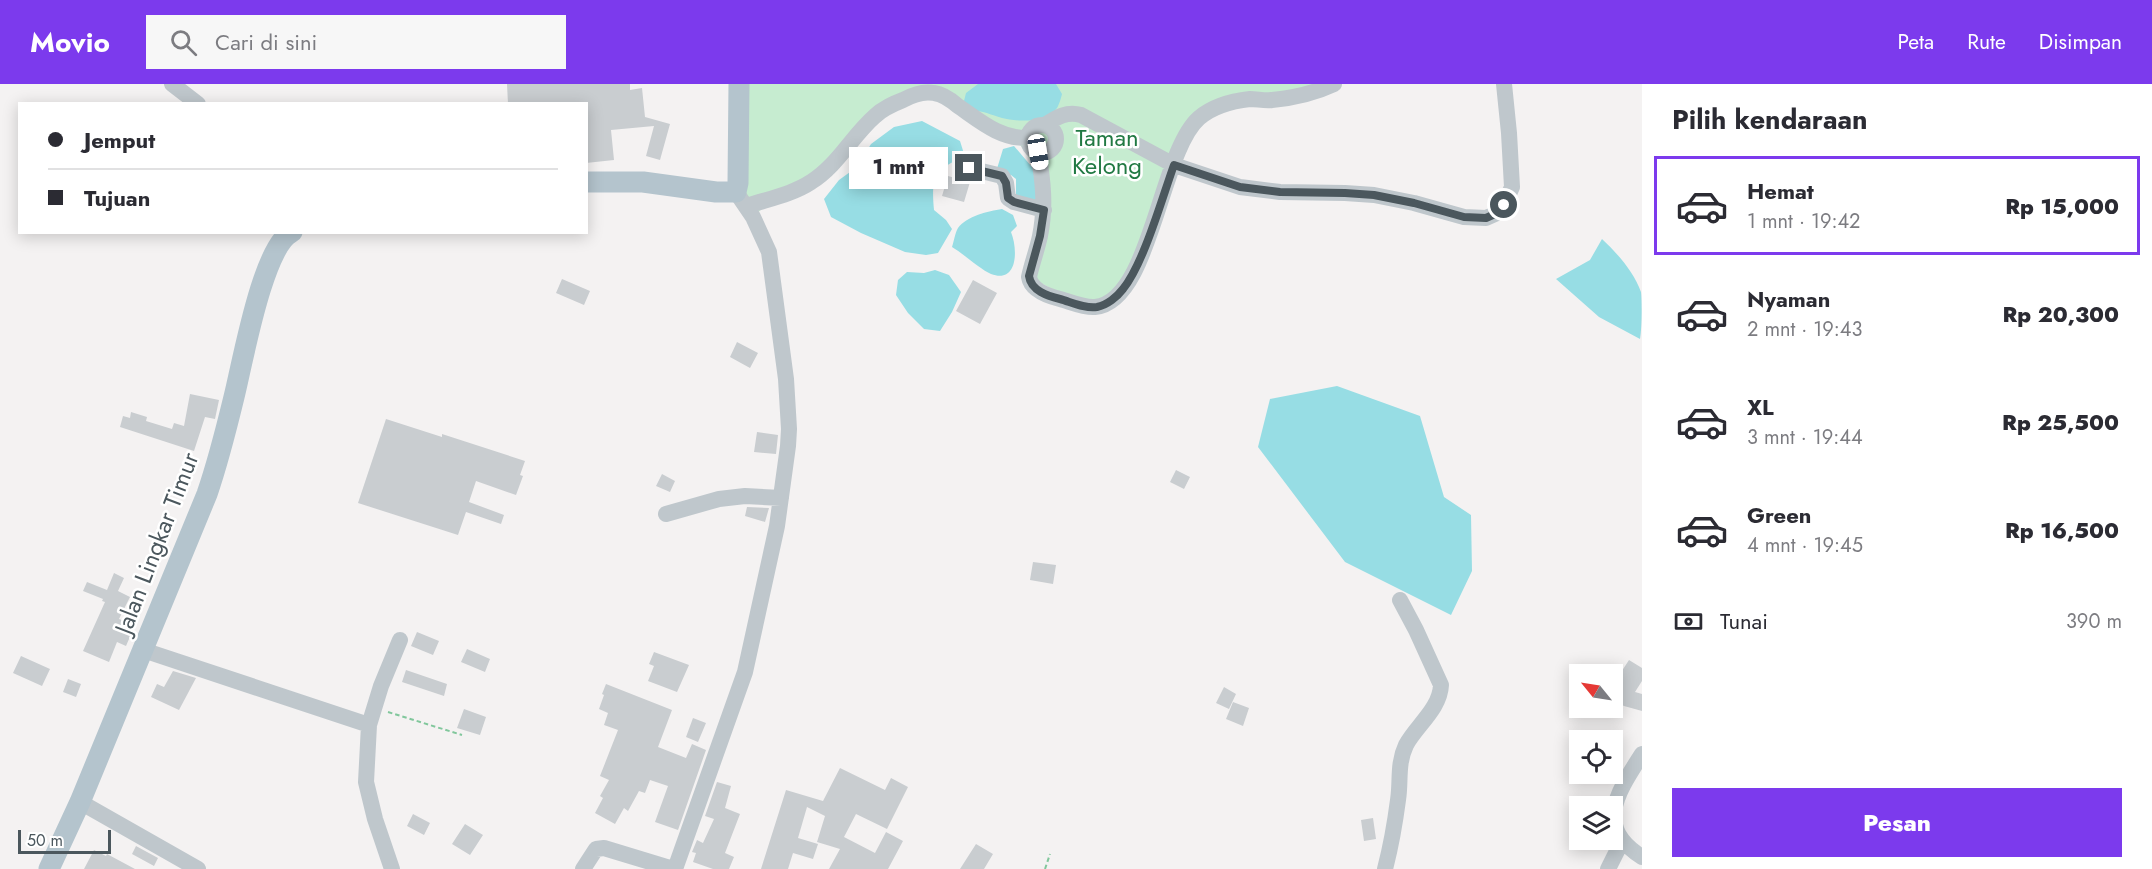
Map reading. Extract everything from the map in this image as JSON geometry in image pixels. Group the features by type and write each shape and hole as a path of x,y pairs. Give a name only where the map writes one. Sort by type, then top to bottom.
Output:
{"main road":[{"path":"588,182 643,182 716,192 741,199 738,183 739,84"},
{"name":"Jalan Lingkar Timur","path":"49,869 80,802 218,463 258,297 272,258 287,234"}],"street":[{"path":"172,84 195,102"},
{"path":"1038,152 1044,191 1044,210 1040,236 1029,276 1030,283 1051,297 1088,307 1098,307 1116,297 1125,288 1144,247 1187,133 1201,116 1231,102 1251,99 1271,100 1312,93 1334,84"},
{"path":"1045,125 1053,130 1055,144 1048,151 1038,152 1031,147 1028,138 1032,129 1065,114 1073,113 1081,115 1174,165 1240,187 1259,190 1374,195 1464,217 1486,218 1495,214 1504,205 1512,187 1504,84"},
{"path":"583,869 596,849 604,848 674,869 741,685 777,526 789,429 786,379 769,252 741,199 801,188 814,181 843,154 876,115 913,95 936,93 999,132 1028,138"},
{"path":"969,168 1002,176 1006,183 1008,198 1014,202 1044,210"},
{"path":"666,514 719,499 745,496 781,498"},
{"path":"1385,869 1399,797 1400,760 1408,742 1438,700 1442,690 1419,636 1400,600"},
{"path":"392,869 375,819 366,782 369,725 381,686 400,640"},
{"path":"143,650 369,725"},
{"path":"1618,796 1642,754"},
{"path":"80,802 198,869"},
{"path":"1623,842 1642,857"},
{"path":"1608,869 1618,850"}],"path":[{"path":"374,707 462,735"},
{"path":"1045,869 1050,854"}],"green space":[{"name":"Taman Kelong","path":"737,84 1327,84 1221,105 1187,133 1125,288 1088,307 1029,277 1042,177 1015,137 936,93 898,102 843,154 775,197 753,217 736,191"}],"water":[{"path":"978,84 1056,84 1062,94 1057,108 1052,113 1039,119 1016,120 969,111 964,101 966,93"},
{"path":"922,121 960,141 965,157 941,170 934,183 934,210 946,220 952,229 938,253 926,255 905,252 831,217 824,199 839,180 857,167 871,144 894,127"},
{"path":"1014,146 1037,173 1040,207 1016,197 1016,179 1011,175 996,172 1003,149"},
{"path":"1002,209 1013,215 1017,226 1011,232 1015,247 1014,263 1011,270 1000,276 987,272 952,247 957,230 967,220"},
{"path":"1602,239 1624,263 1641,292 1640,339 1599,317 1556,279 1590,260"},
{"path":"935,270 949,275 961,292 940,331 924,329 908,313 896,295 898,280 907,272 924,273"},
{"path":"1337,386 1420,416 1444,497 1471,515 1472,571 1451,615 1345,562 1258,447 1270,399"}],"building":[{"path":"507,84 630,84 630,90 642,88 645,117 670,124 660,160 646,156 654,126 611,130 614,160 588,163 588,102 508,102"},
{"path":"948,176 970,182 964,202 942,196"},
{"path":"562,279 590,291 584,305 556,293"},
{"path":"973,280 997,293 980,324 956,311"},
{"path":"737,342 758,353 750,368 730,357"},
{"path":"190,394 219,400 215,419 205,417 194,451 120,427 123,416 130,418 131,412 147,417 146,421 172,429 174,423 184,426"},
{"path":"386,419 442,437 442,434 525,461 520,475 523,476 516,495 476,481 469,502 504,515 501,524 466,512 458,535 358,503"},
{"path":"757,432 778,435 776,454 754,452"},
{"path":"1176,470 1190,477 1184,489 1170,482"},
{"path":"662,474 675,481 670,492 656,486"},
{"path":"747,507 769,508 765,522 745,516"},
{"path":"1033,562 1056,565 1053,584 1030,580"},
{"path":"114,573 124,578 118,591 130,597 119,619 135,625 126,646 117,642 109,662 83,651 105,602 83,591 87,582 107,590"},
{"path":"417,632 439,641 433,655 411,646"},
{"path":"467,649 490,659 485,672 461,662"},
{"path":"654,652 689,665 677,692 648,681 654,666 649,664"},
{"path":"21,656 50,669 42,686 13,673"},
{"path":"1629,660 1642,668 1642,681 1635,692 1642,694 1642,711 1623,705 1623,669"},
{"path":"406,670 447,684 444,696 402,682"},
{"path":"173,671 196,678 179,710 151,697 157,684 164,687"},
{"path":"68,679 81,684 76,697 63,692"},
{"path":"606,684 672,710 658,747 686,758 692,744 706,750 678,830 655,822 668,786 650,780 645,793 639,791 628,811 624,808 615,824 595,813 603,798 600,796 609,780 600,776 618,730 604,725 608,713 599,709"},
{"path":"1224,687 1236,694 1229,709 1216,703"},
{"path":"1233,702 1249,708 1243,726 1226,719"},
{"path":"464,709 486,717 480,735 457,728"},
{"path":"693,718 706,723 698,742 686,737"},
{"path":"840,768 885,790 891,778 908,787 887,829 856,814 844,837 875,853 886,832 903,841 888,869 829,869 840,849 817,842 825,816 807,807 798,838 818,844 813,859 793,853 788,869 761,869 786,790 823,801"},
{"path":"717,782 731,786 725,808 740,814 725,853 734,857 729,869 713,869 693,862 696,853 692,852 697,840 703,843 714,819 705,816"},
{"path":"413,814 430,823 424,835 407,826"},
{"path":"1373,818 1376,839 1364,841 1361,820"},
{"path":"465,824 483,835 470,855 452,844"},
{"path":"976,844 993,854 984,869 960,869"},
{"path":"136,846 158,858 154,866 132,854"},
{"path":"94,850 106,856 107,854 135,869 84,869"}],"route":[{"path":"969,168 1002,176 1006,183 1008,198 1014,202 1044,210 1040,236 1032,260 1030,283 1051,297 1088,307 1098,307 1108,302 1125,288 1144,247 1174,165 1240,187 1280,192 1374,195 1464,217 1486,218 1495,214 1504,205"}]}
